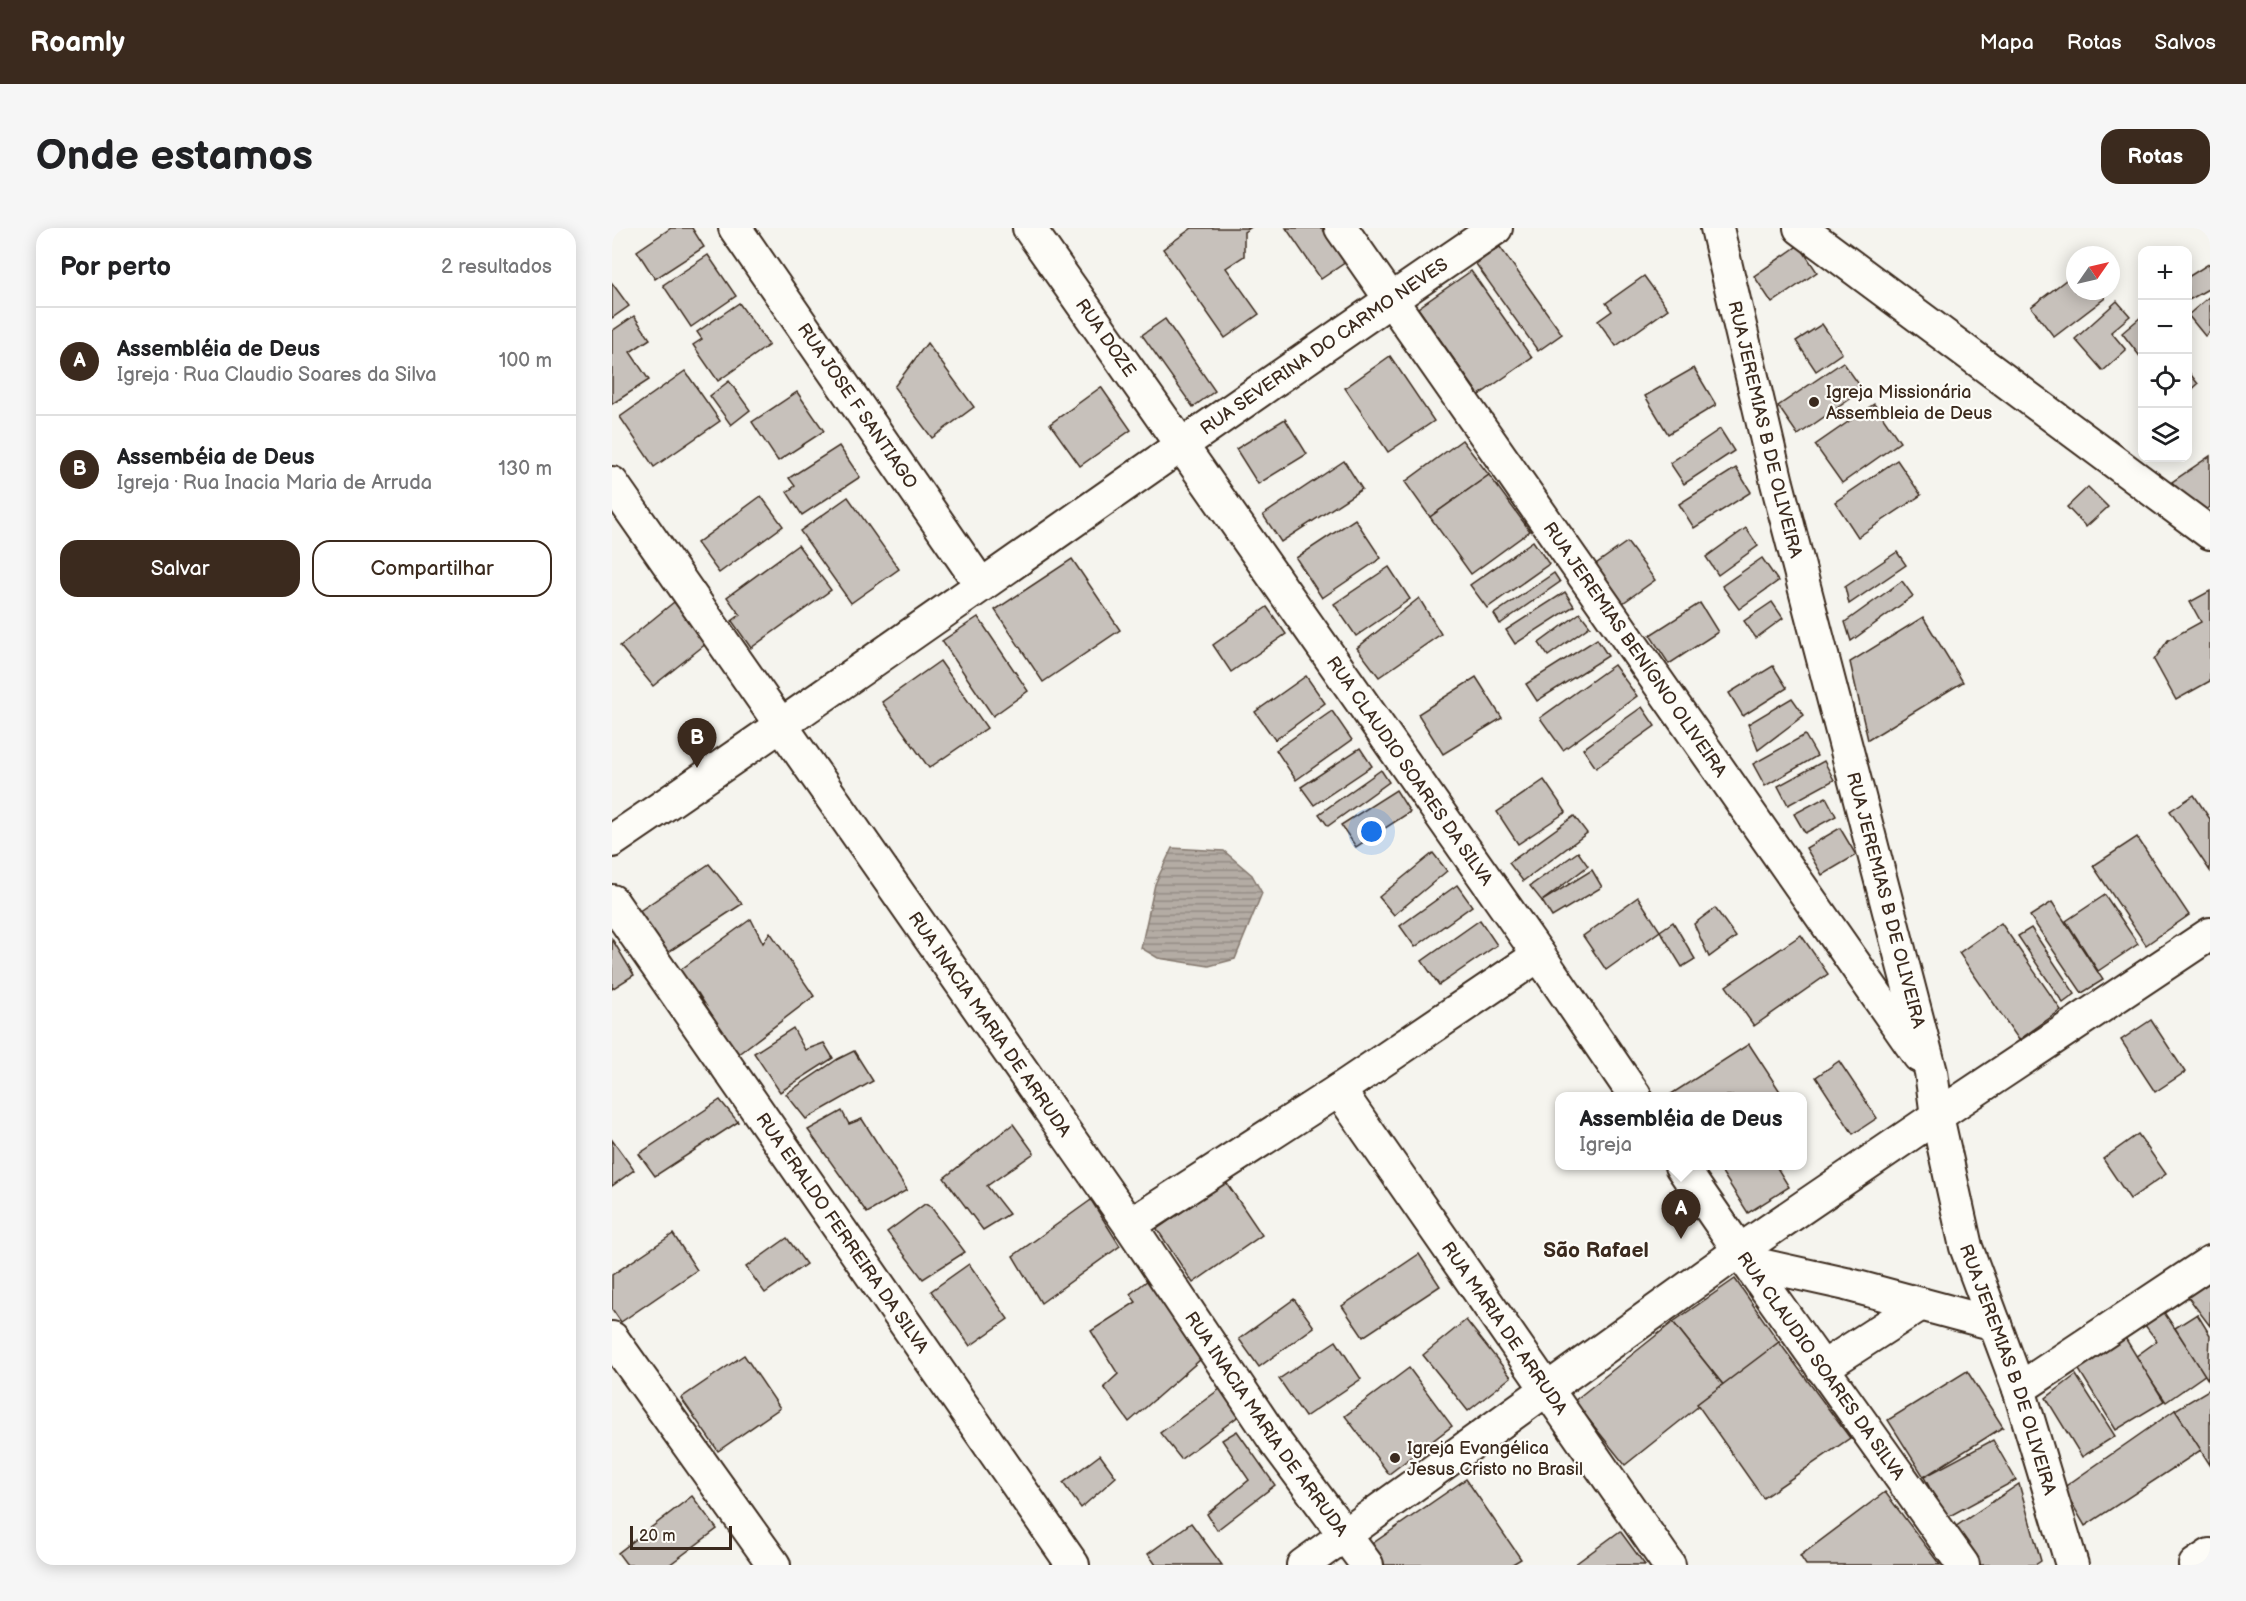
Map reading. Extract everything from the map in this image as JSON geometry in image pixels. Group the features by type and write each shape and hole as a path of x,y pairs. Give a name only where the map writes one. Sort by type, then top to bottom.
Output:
{"street":[{"name":"RUA JOSE F SANTIAGO","path":"735,228 981,585"},
{"name":"RUA DOZE","path":"1029,228 1181,446"},
{"name":"RUA JEREMIAS BENÍGNO OLIVEIRA","path":"1341,228 1930,1072"},
{"name":"RUA SEVERINA DO CARMO NEVES","path":"612,841 783,726 981,585 1496,228"},
{"name":"RUA JEREMIAS B DE OLIVEIRA","path":"1717,228 1777,483 1930,1072 1937,1116 1966,1247 2019,1389 2072,1565"},
{"path":"1800,228 2210,533"},
{"name":"RUA CLAUDIO SOARES DA SILVA","path":"1181,446 1539,955 1632,1092"},
{"name":"RUA INACIA MARIA DE ARRUDA","path":"612,483 1130,1225 1277,1444 1367,1565"},
{"name":"RUA ERALDO FERREIRA DA SILVA","path":"612,901 1073,1565"},
{"path":"1304,1565 1548,1390 1743,1257 1937,1116 2210,934"},
{"path":"1130,1225 1339,1090 1539,955"},
{"name":"RUA MARIA DE ARRUDA","path":"1339,1090 1669,1565"},
{"name":"RUA CLAUDIO SOARES DA SILVA","path":"1684,1170 1743,1257 1963,1565"},
{"path":"1743,1257 1995,1323"},
{"path":"2019,1389 2210,1262"},
{"path":"1822,1368 1922,1304"},
{"path":"612,1338 774,1565"},
{"path":"2195,1565 2210,1555"}],"shaded area":[{"path":"1172,848 1224,851 1252,875 1262,893 1235,959 1209,966 1158,958 1141,948 1155,884"}],"building":[{"path":"671,228 692,228 704,247 655,279 637,251"},
{"path":"1192,228 1250,228 1244,232 1244,256 1226,268 1259,314 1225,338 1163,249"},
{"path":"1286,228 1322,228 1346,262 1321,279"},
{"path":"1799,245 1817,272 1772,303 1754,276"},
{"path":"1500,247 1562,334 1538,351 1476,264"},
{"path":"708,255 736,296 691,327 663,285"},
{"path":"2210,263 2210,288 2192,298 2192,274"},
{"path":"1471,271 1532,358 1479,395 1418,308"},
{"path":"1644,276 1668,309 1616,346 1598,321 1612,311 1606,303"},
{"path":"2066,280 2066,300 2102,300 2054,337 2031,307"},
{"path":"612,283 629,306 612,318"},
{"path":"2210,296 2210,332 2205,336 2192,320 2192,312"},
{"path":"2117,301 2130,316 2111,332 2126,350 2103,371 2075,339"},
{"path":"739,303 769,345 718,381 693,345 702,339 697,332"},
{"path":"634,316 650,339 630,352 649,380 612,404 612,331"},
{"path":"1165,319 1215,391 1193,407 1142,335"},
{"path":"2138,319 2138,354 2122,333"},
{"path":"1822,324 1842,353 1816,371 1796,341"},
{"path":"927,343 974,407 932,438 894,387"},
{"path":"1390,356 1434,421 1388,452 1345,388"},
{"path":"1843,362 1863,390 1798,435 1778,406"},
{"path":"1694,368 1716,405 1668,434 1645,396"},
{"path":"685,371 720,421 654,467 620,417"},
{"path":"2192,376 2198,384 2192,389"},
{"path":"729,381 750,410 731,425 710,396"},
{"path":"1101,387 1131,430 1080,466 1050,424"},
{"path":"797,392 824,431 778,461 752,422"},
{"path":"1874,404 1900,442 1842,483 1815,445"},
{"path":"1285,419 1307,454 1258,484 1236,449"},
{"path":"1720,429 1734,451 1684,484 1670,463"},
{"path":"1462,440 1489,475 1430,517 1405,482"},
{"path":"839,446 860,477 802,515 787,492 795,486 789,478"},
{"path":"2210,456 2210,507 2201,514 2172,482"},
{"path":"1897,460 1921,495 1858,537 1835,502"},
{"path":"1344,461 1362,489 1281,542 1263,515"},
{"path":"1736,468 1751,492 1694,528 1679,504"},
{"path":"1489,475 1530,531 1471,574 1430,517"},
{"path":"2088,487 2108,507 2086,527 2067,507"},
{"path":"761,496 783,526 719,573 697,543"},
{"path":"848,497 899,569 851,603 800,531"},
{"path":"1355,519 1381,558 1322,598 1296,558"},
{"path":"1746,528 1758,546 1718,575 1706,557"},
{"path":"1533,541 1549,564 1487,608 1470,585"},
{"path":"1627,542 1655,580 1620,605 1593,566"},
{"path":"798,545 831,590 751,648 732,621 740,615 727,597"},
{"path":"1897,552 1906,565 1849,604 1845,587"},
{"path":"1762,558 1778,581 1739,609 1722,586"},
{"path":"1072,559 1120,630 1043,682 995,610"},
{"path":"1389,567 1410,599 1356,636 1334,604"},
{"path":"1554,573 1560,582 1500,624 1494,614"},
{"path":"1902,581 1913,596 1851,641 1845,622"},
{"path":"2210,591 2210,681 2176,700 2154,660 2168,640 2201,622 2190,602"},
{"path":"1565,592 1574,606 1515,644 1506,630"},
{"path":"1419,598 1441,634 1379,677 1357,648"},
{"path":"674,602 707,643 653,686 620,646"},
{"path":"1772,602 1783,618 1756,638 1744,621"},
{"path":"1700,603 1718,632 1669,664 1650,635"},
{"path":"1267,607 1286,634 1231,672 1213,645"},
{"path":"1580,613 1590,626 1548,656 1539,643"},
{"path":"978,617 1028,691 993,716 942,641"},
{"path":"1923,617 1963,682 1868,740 1850,662"},
{"path":"1597,639 1608,656 1537,701 1526,684"},
{"path":"940,661 987,728 929,768 882,702"},
{"path":"1614,665 1637,696 1563,750 1540,718"},
{"path":"1773,666 1787,688 1743,716 1729,693"},
{"path":"1306,676 1325,703 1275,740 1255,712"},
{"path":"1476,677 1502,718 1443,754 1418,714"},
{"path":"1792,698 1804,715 1758,750 1748,724"},
{"path":"1642,707 1655,726 1596,768 1583,749"},
{"path":"1332,711 1352,740 1296,780 1276,750"},
{"path":"1805,735 1817,756 1765,786 1753,764"},
{"path":"1360,748 1372,766 1314,805 1301,787"},
{"path":"1824,761 1834,780 1788,805 1778,786"},
{"path":"1381,770 1389,782 1328,826 1319,814"},
{"path":"1544,780 1566,812 1518,844 1497,812"},
{"path":"1396,790 1410,812 1356,847 1341,825"},
{"path":"2194,795 2210,819 2210,871 2170,811"},
{"path":"1826,797 1836,816 1805,833 1794,814"},
{"path":"1574,816 1587,833 1523,881 1509,863"},
{"path":"1840,828 1856,855 1822,875 1806,848"},
{"path":"2137,837 2189,915 2146,945 2093,866"},
{"path":"1578,852 1588,866 1542,901 1530,886"},
{"path":"1433,853 1447,871 1394,915 1379,897"},
{"path":"709,864 742,904 667,953 638,912"},
{"path":"1592,870 1602,887 1552,917 1542,901"},
{"path":"1457,885 1472,906 1415,947 1400,926"},
{"path":"2105,895 2138,944 2098,971 2066,921"},
{"path":"1638,897 1660,931 1606,970 1583,936"},
{"path":"2052,902 2103,980 2082,993 2030,916"},
{"path":"1715,908 1736,937 1709,957 1694,924"},
{"path":"751,919 763,943 770,932 814,996 737,1055 698,993 687,994 676,973"},
{"path":"1480,920 1497,945 1439,985 1422,961"},
{"path":"1673,922 1695,959 1682,967 1660,931"},
{"path":"2001,923 2061,1010 2019,1040 1959,953"},
{"path":"2031,928 2075,994 2063,1003 2018,936"},
{"path":"1801,935 1828,974 1754,1026 1726,986"},
{"path":"612,939 634,975 612,989"},
{"path":"2151,1020 2185,1072 2155,1092 2121,1040"},
{"path":"793,1028 805,1050 824,1043 833,1058 780,1092 754,1053"},
{"path":"1749,1044 1780,1092 1674,1092"},
{"path":"854,1051 873,1081 806,1119 786,1094"},
{"path":"1839,1061 1877,1118 1853,1134 1816,1077"},
{"path":"720,1100 738,1122 655,1176 639,1154"},
{"path":"842,1111 849,1124 862,1119 907,1190 867,1213 808,1130"},
{"path":"1013,1124 1034,1153 987,1186 1009,1214 983,1230 944,1178"},
{"path":"2138,1134 2166,1174 2130,1199 2103,1159"},
{"path":"612,1140 634,1170 612,1186"},
{"path":"1721,1170 1778,1170 1789,1187 1748,1213"},
{"path":"1226,1182 1262,1235 1193,1283 1157,1229"},
{"path":"1091,1200 1120,1246 1041,1303 1013,1256"},
{"path":"925,1204 931,1207 965,1252 923,1279 887,1232"},
{"path":"673,1234 697,1270 621,1322 612,1309 612,1275"},
{"path":"787,1238 806,1264 765,1293 746,1267"},
{"path":"1419,1254 1440,1286 1363,1337 1342,1306"},
{"path":"969,1264 1008,1319 970,1346 931,1291"},
{"path":"1152,1277 1201,1359 1129,1422 1104,1387 1118,1374 1091,1331 1136,1302 1130,1294"},
{"path":"1735,1279 1779,1342 1724,1386 1673,1322"},
{"path":"2210,1280 2210,1326 2188,1297"},
{"path":"1294,1299 1314,1327 1259,1367 1239,1339"},
{"path":"2163,1311 2206,1374 2166,1402 2135,1357 2157,1341 2144,1324"},
{"path":"2197,1314 2210,1335 2208,1380 2175,1328"},
{"path":"1466,1320 1511,1377 1468,1411 1423,1355"},
{"path":"1673,1322 1724,1386 1625,1465 1574,1401"},
{"path":"2124,1336 2164,1401 2116,1430 2076,1365"},
{"path":"1336,1341 1361,1379 1305,1417 1279,1379"},
{"path":"1779,1342 1850,1438 1763,1498 1697,1404"},
{"path":"744,1355 780,1408 718,1451 681,1398"},
{"path":"1409,1368 1452,1426 1389,1474 1345,1416"},
{"path":"1967,1371 2003,1427 1924,1477 1888,1420"},
{"path":"2076,1375 2115,1436 2082,1457 2046,1398"},
{"path":"1224,1386 1244,1412 1181,1459 1160,1433"},
{"path":"2210,1389 2210,1465 2175,1410"},
{"path":"2175,1410 2201,1450 2085,1526 2063,1488"},
{"path":"1237,1431 1275,1485 1217,1530 1207,1514 1249,1480 1222,1440"},
{"path":"1993,1440 2016,1480 1946,1518 1924,1477"},
{"path":"1100,1455 1116,1477 1081,1508 1063,1483"},
{"path":"1466,1479 1521,1559 1511,1565 1382,1565 1369,1546"},
{"path":"2019,1484 2041,1561 2035,1565 1980,1565 1955,1527"},
{"path":"1885,1492 1940,1565 1806,1565 1800,1556"},
{"path":"692,1496 717,1529 669,1565 627,1565 618,1553"},
{"path":"1191,1523 1222,1565 1156,1565 1148,1554"},
{"path":"1620,1531 1645,1565 1574,1565"}],"place":[{"name":"Igreja Missionária Assembleia de Deus","path":"1814,402"},
{"name":"Assembéia de Deus","path":"697,768"},
{"name":"Assembléia de Deus","path":"1681,1239"},
{"name":"Igreja Evangélica Jesus Cristo no Brasil","path":"1395,1458"}],"district":[{"name":"São Rafael","path":"1596,1250"}]}
